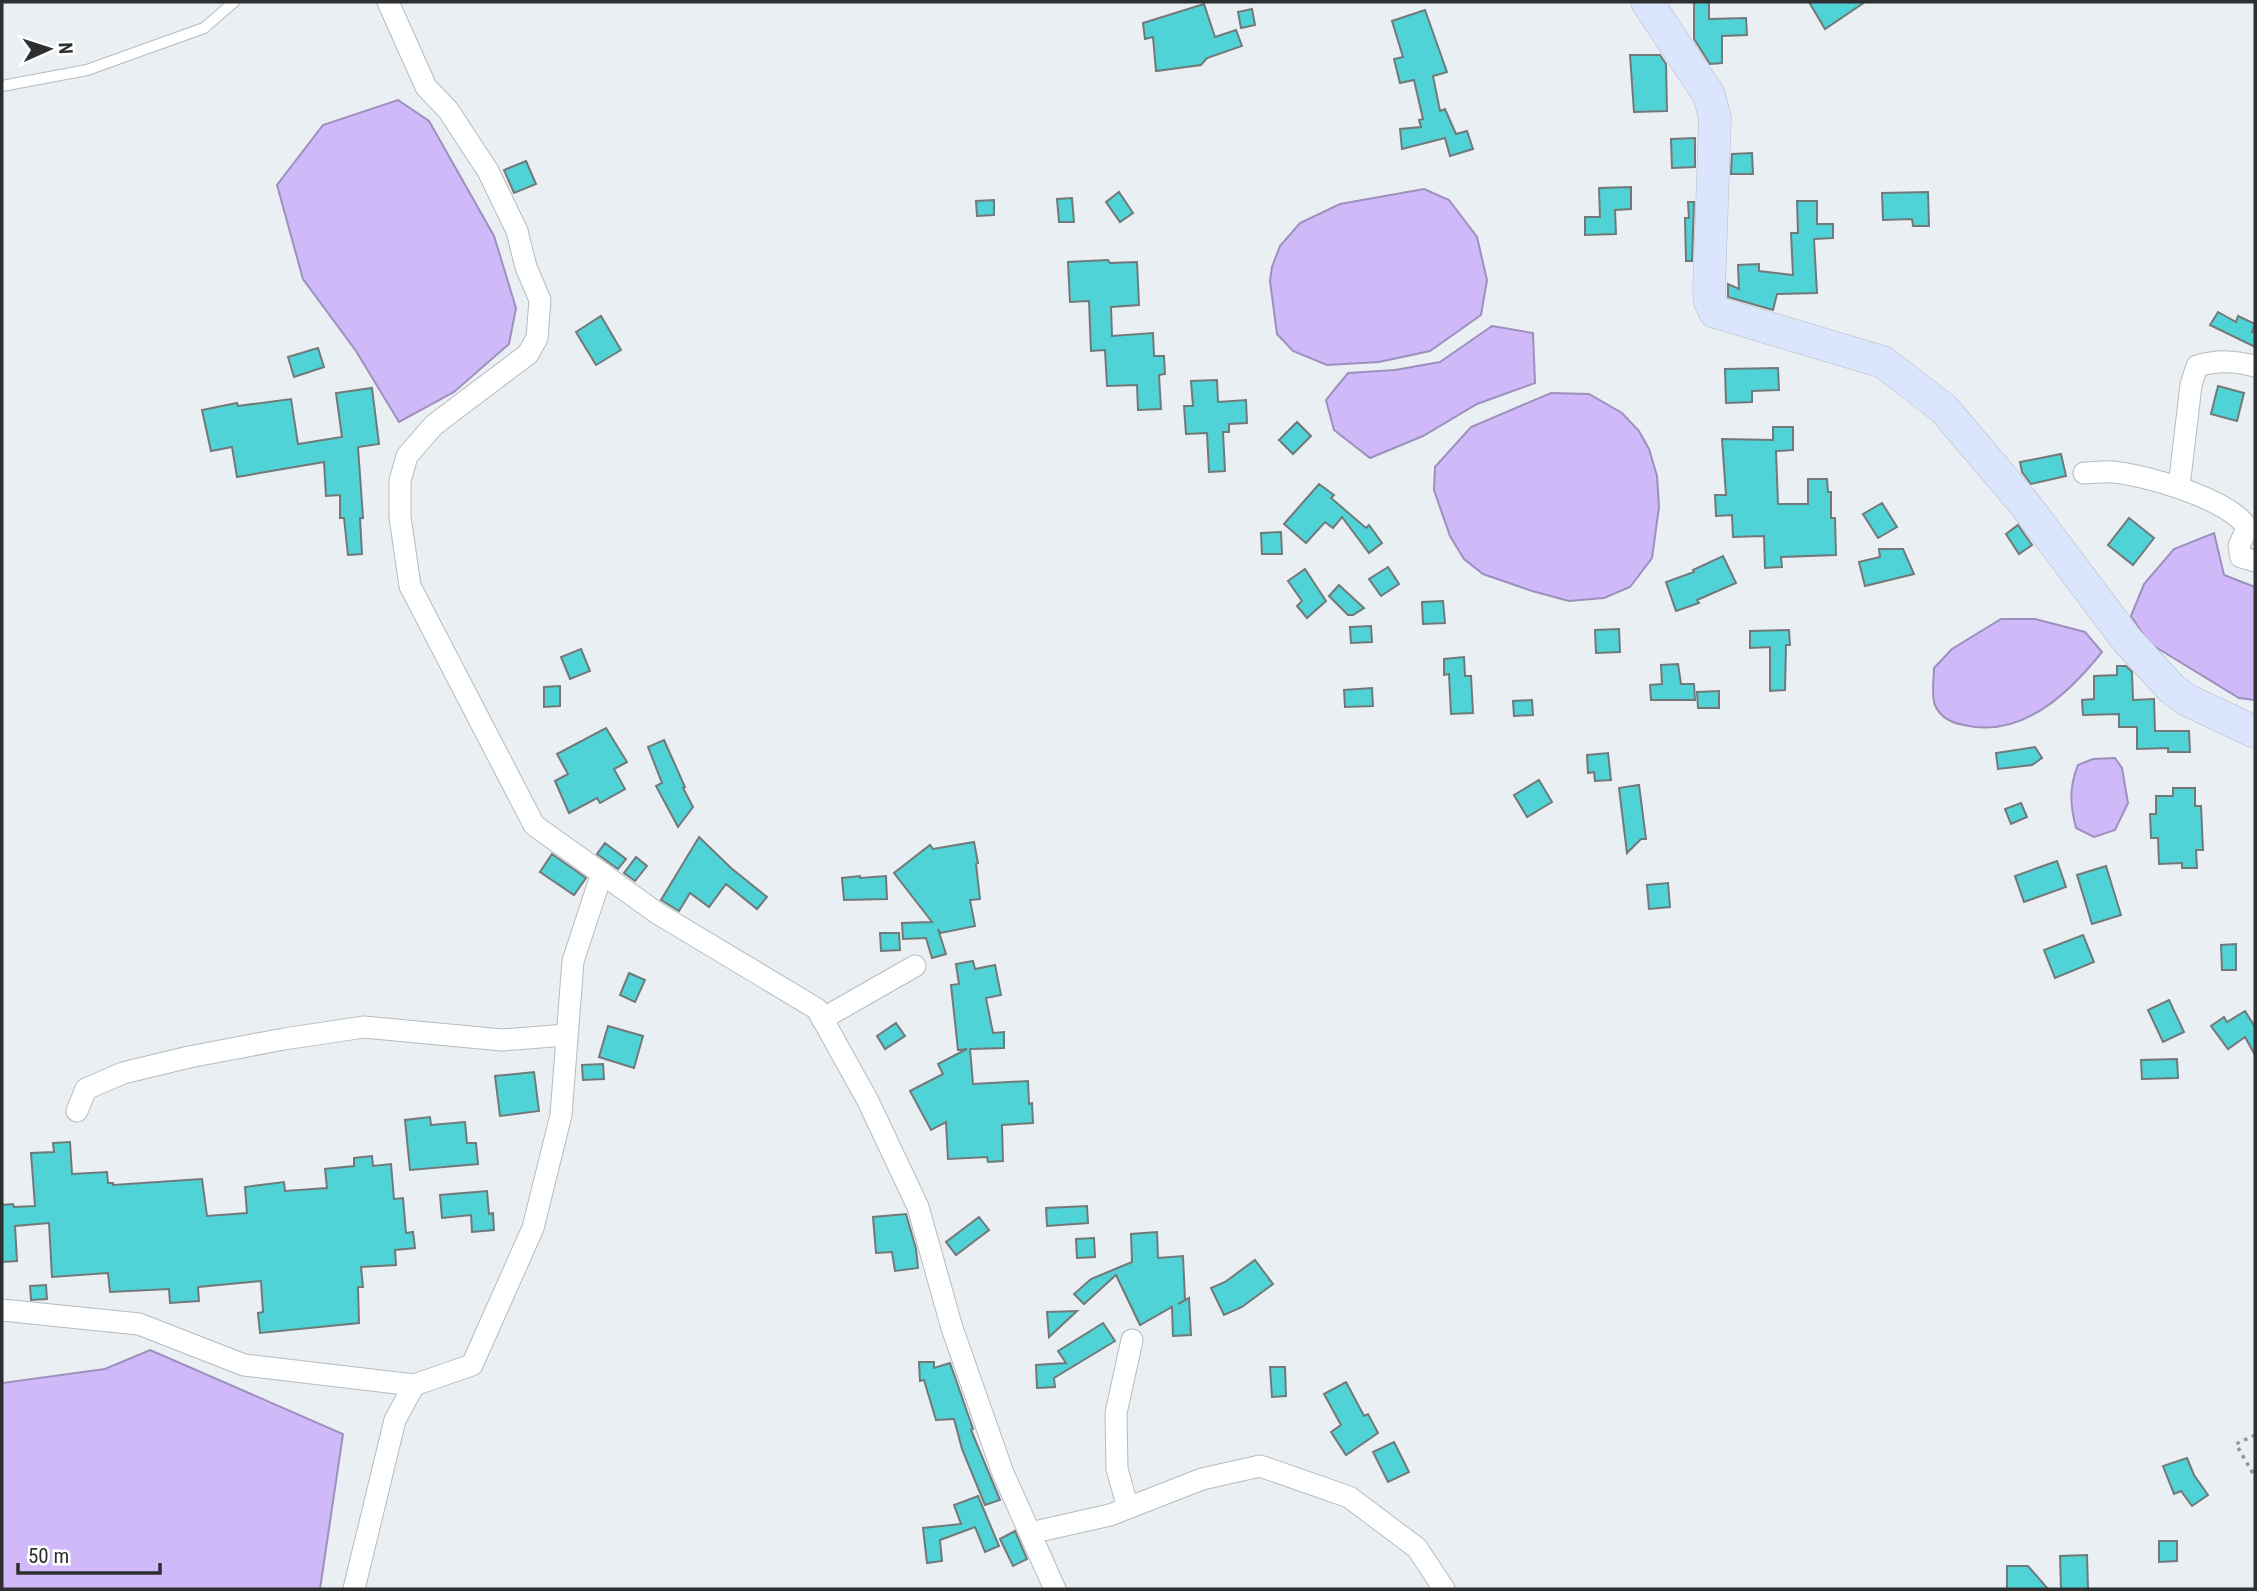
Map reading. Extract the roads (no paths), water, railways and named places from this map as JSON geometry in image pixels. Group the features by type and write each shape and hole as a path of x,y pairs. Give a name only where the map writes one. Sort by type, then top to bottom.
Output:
{"street":[{"path":"388,2 426,87 448,110 488,171 517,231 526,267 540,300 537,338 528,354 435,425 407,456 400,481 400,517 410,586 534,825 657,912 817,1009 868,1101 918,1207 952,1328 1003,1473 1055,1589"},
{"path":"1647,2 1709,95 1715,118 1709,289 1710,302 1715,312 1883,362 1944,409 2027,507 2127,640 2172,689 2188,700 2255,732"},
{"path":"2179,487 2191,385 2197,366 2211,362 2236,361 2255,366"},
{"path":"2084,473 2112,472 2179,487 2243,520 2247,528 2239,546 2241,557 2255,561"},
{"path":"2,1310 139,1324 244,1365 414,1385 472,1365 533,1228 561,1115 573,961 602,873"},
{"path":"822,1019 915,966"},
{"path":"77,1111 86,1089 123,1073 188,1057 284,1039 363,1027 502,1040 567,1035"},
{"path":"1128,1508 1117,1469 1116,1413 1132,1340"},
{"path":"354,1589 395,1420 414,1385"},
{"path":"1030,1533 1110,1515 1202,1479 1260,1466 1349,1497 1417,1548 1444,1589"}],"lane":[{"path":"2,86 87,70 204,28 234,2"}]}
